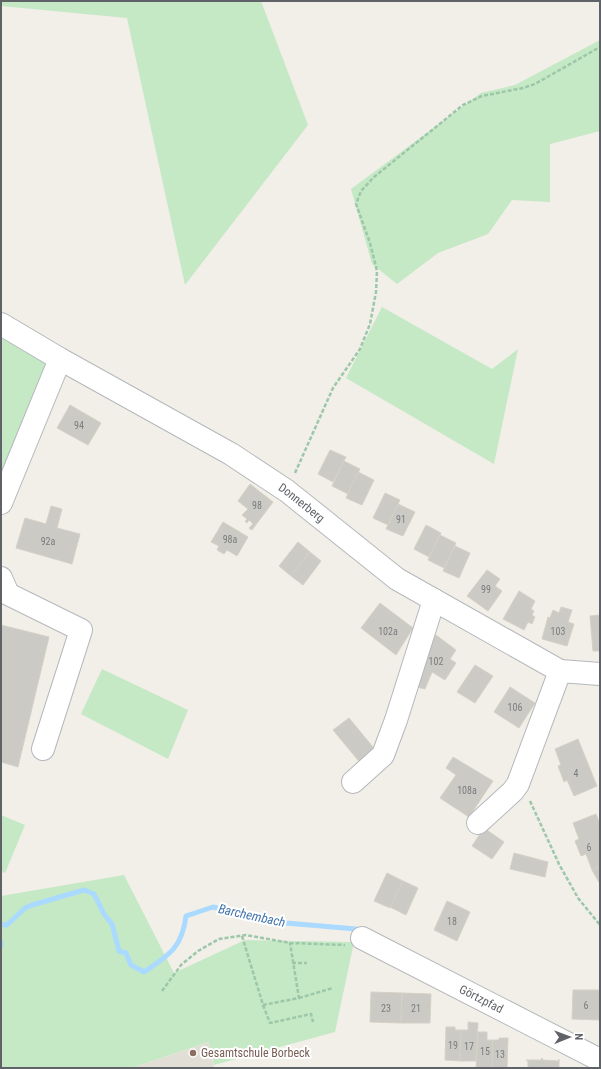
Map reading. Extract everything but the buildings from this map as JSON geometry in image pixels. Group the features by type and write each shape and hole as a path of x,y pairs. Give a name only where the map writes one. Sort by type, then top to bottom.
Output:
{"street":[{"name":"Donnerberg","path":"1,324 60,359 231,454 288,491 397,579 560,671 600,674"},
{"path":"3,492 60,359"},
{"path":"1,578 8,594 81,630 43,749"},
{"path":"352,782 383,755 396,720 434,600"},
{"path":"478,823 513,791 518,784 560,671"},
{"name":"Görtzpfad","path":"362,938 600,1060"}],"path":[{"path":"288,491 333,388 360,349 370,324 376,292 376,271 370,243 356,204 361,191 374,177 463,105 482,96 523,88 535,84 600,47"},
{"path":"518,784 529,799 558,864 578,898 600,925"},
{"path":"242,936 270,1024 311,1014 312,1022"},
{"path":"162,991 181,965 198,951 219,939 242,936 290,943 356,945 362,938"},
{"path":"290,943 292,963 299,998"},
{"path":"292,963 307,963"},
{"path":"263,1005 299,998 333,988"}],"shaded area":[{"name":"Gesamtschule Borbeck","path":"210,1042 214,1068 131,1068"}],"green space":[{"path":"1,1 261,1 308,125 185,285 127,18 1,6"},
{"path":"600,40 600,131 550,144 550,202 512,200 488,234 438,253 397,284 372,264 351,189 481,93 515,85"},
{"path":"382,307 492,369 518,349 494,464 346,378"},
{"path":"1,327 58,360 1,485"},
{"path":"102,669 188,710 168,759 81,714"},
{"path":"1,815 25,825 5,873 1,871"},
{"path":"124,875 174,973 245,940 354,942 335,1032 214,1065 209,1042 131,1068 1,1068 1,896"}],"waterway":[{"name":"Barchembach","path":"1,924 7,925 25,908 32,905 84,890 94,894 104,914 112,924 119,951 126,953 131,965 144,972 161,961 173,950 181,936 186,916 213,907 286,923 356,929"}],"place":[{"name":"Gesamtschule Borbeck","path":"193,1053"}]}
